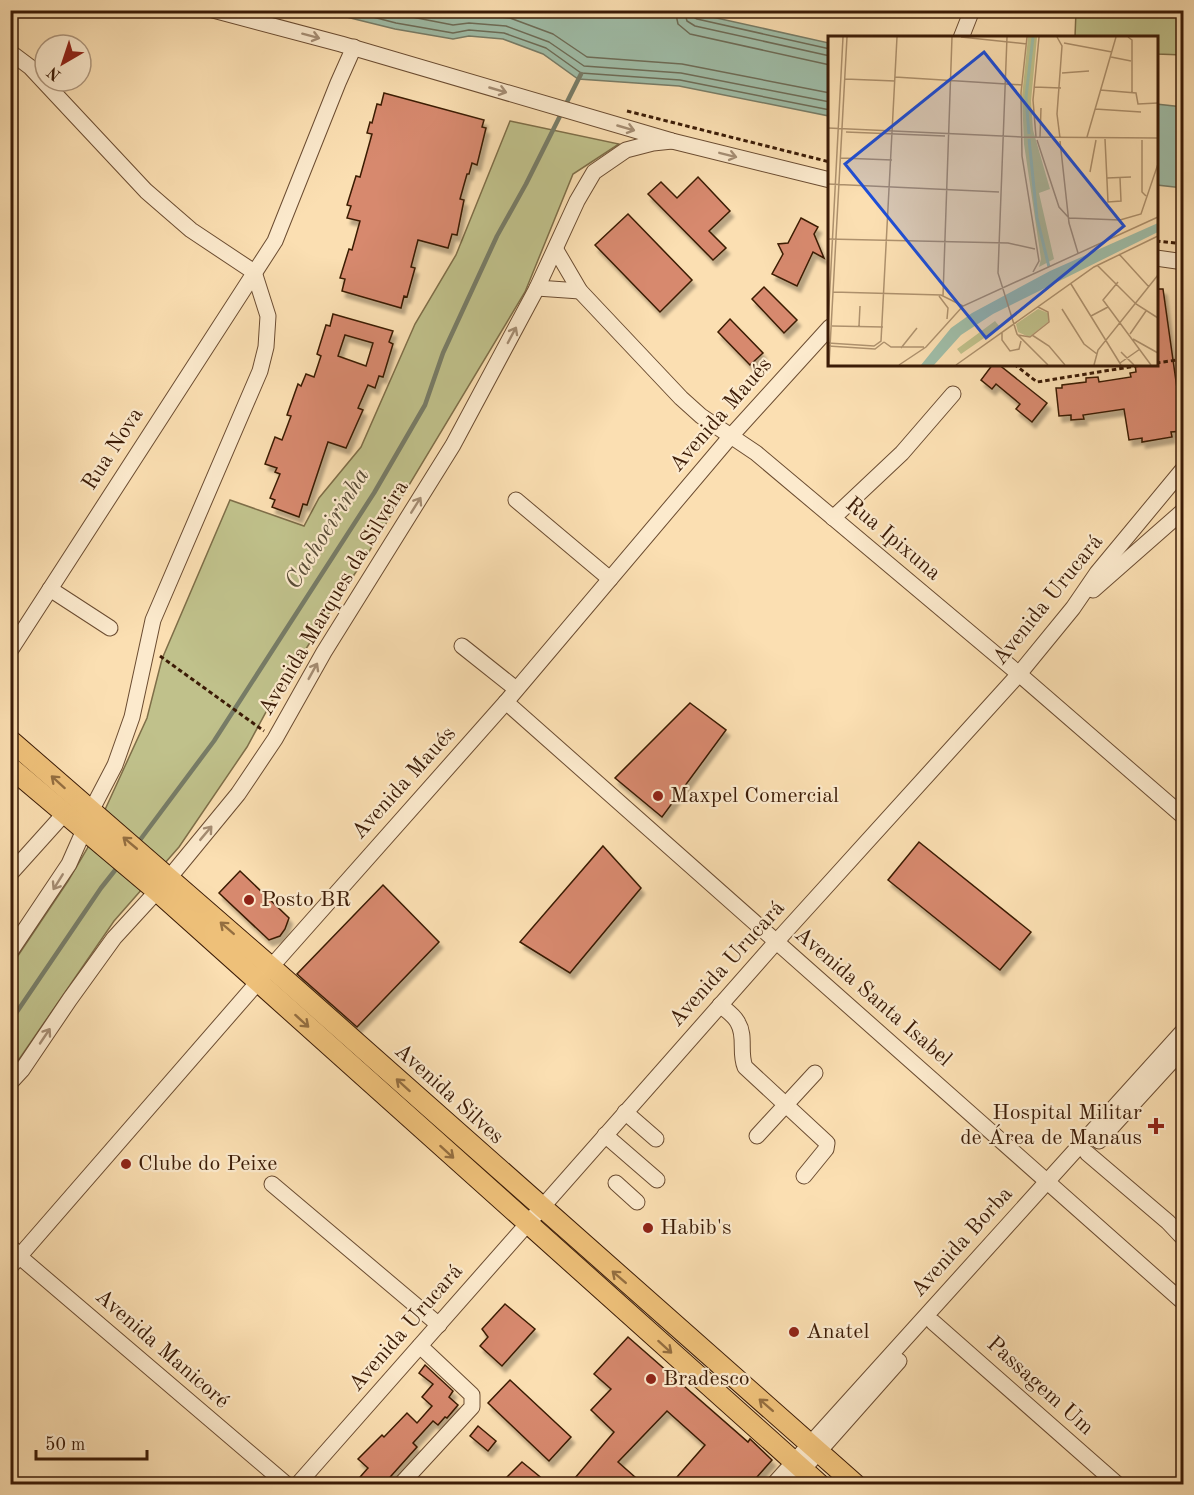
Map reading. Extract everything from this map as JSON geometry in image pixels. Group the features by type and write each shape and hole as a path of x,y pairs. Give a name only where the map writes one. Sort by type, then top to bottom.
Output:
{"main road":[{"name":"Avenida Silves","path":"10,740 92,824 157,880 271,967 855,1485"},
{"name":"Avenida Silves","path":"10,767 64,814 92,824"},
{"name":"Avenida Silves","path":"157,880 259,982 528,1224 796,1472 819,1485"}],"street":[{"path":"213,10 354,47 672,141 828,180"},
{"path":"962,36 972,10"},
{"name":"Rua Nova","path":"10,651 275,241 354,47"},
{"path":"10,52 30,67 146,191 191,230 254,272 268,316 266,347 260,371 153,620 132,717 92,824 60,878 10,952"},
{"name":"Avenida Marques da Silveira","path":"10,1083 22,1070 92,967 157,880 238,794 275,739 324,652 453,445 537,288 594,172 626,150 672,141"},
{"name":"Rua Ipixuna","path":"556,250 580,291 681,398 701,416 756,453 1019,674 1184,817"},
{"path":"1158,258 1182,264"},
{"path":"537,288 580,291"},
{"name":"Avenida Maués","path":"14,1256 506,702 731,436 828,329"},
{"path":"833,518 902,453 953,394"},
{"name":"Avenida Urucará","path":"298,1485 776,942 1019,674 1184,468"},
{"path":"516,500 610,579"},
{"path":"1073,608 1184,510"},
{"path":"50,589 110,628"},
{"path":"462,646 516,689"},
{"name":"Avenida Santa Isabel","path":"506,702 1184,1303"},
{"path":"10,874 64,814"},
{"path":"720,1005 738,1022 742,1034 742,1058 745,1067 827,1143 826,1149 804,1176"},
{"name":"Avenida Borba","path":"814,1448 933,1322 1184,1030"},
{"name":"Avenida Borba","path":"774,1485 796,1472 814,1448 1052,1185 1087,1153 1184,1048"},
{"path":"757,1136 815,1073"},
{"path":"625,1112 656,1139"},
{"path":"605,1135 657,1180"},
{"path":"1087,1153 1168,1222 1184,1239"},
{"path":"616,1183 637,1202"},
{"path":"272,1184 439,1325"},
{"name":"Avenida Manicoré","path":"14,1256 286,1485"},
{"name":"Passagem Um","path":"933,1322 1117,1485"},
{"path":"401,1485 472,1407 472,1395 420,1346"}],"path":[{"path":"602,120 622,110 828,162"},
{"path":"1158,241 1184,244"},
{"path":"1158,363 1184,359"},
{"path":"1017,366 1037,382 1136,366"},
{"path":"147,648 261,729"}],"green space":[{"path":"1076,11 1183,11 1183,55 1158,54 1158,36 1075,36"},
{"path":"510,121 619,144 573,174 525,292 367,555 272,701 247,747 179,847 114,921 11,1071 11,966 87,849 147,718 162,659 230,500 304,526 319,498 361,447 415,324 456,255"}],"water":[{"path":"322,11 685,11 828,43 828,116 679,86 578,79 543,54 503,39 469,36 453,39 395,29"},
{"path":"1158,104 1183,107 1183,188 1158,185"}],"building":[{"path":"384,93 484,120 482,127 486,128 477,165 472,163 460,199 464,200 457,235 452,234 448,248 418,240 411,267 415,268 407,297 404,296 401,308 342,291 345,279 340,278 349,249 352,250 360,221 347,218 351,206 347,205 356,176 360,177 372,134 367,133 370,122 372,123 377,104 381,105"},
{"path":"698,177 730,211 709,231 726,248 713,260 648,194 661,182 677,198"},
{"path":"628,214 692,280 660,312 595,245"},
{"path":"801,218 818,227 814,234 824,258 813,252 797,286 772,274 783,254 778,244 788,243"},
{"path":"764,287 797,320 784,333 752,299"},
{"path":"1158,289 1163,289 1183,431 1171,432 1172,437 1142,442 1142,438 1129,440 1124,409 1083,415 1084,419 1071,420 1071,415 1059,416 1056,388 1086,382 1086,378 1098,377 1099,382 1131,377 1130,373 1136,372 1135,366 1158,366"},
{"path":"333,314 393,331 389,342 393,344 383,377 379,376 375,388 368,385 358,408 363,410 346,448 328,442 307,505 303,504 299,517 272,507 275,500 270,498 280,474 275,472 277,468 265,464 275,437 282,440 291,416 287,415 298,384 301,386 306,374 314,377 321,356 317,354 326,325 330,326","holes":["345,335 373,343 366,366 338,356"]},
{"path":"730,319 763,353 750,365 718,332"},
{"path":"992,366 1001,366 1047,403 1032,422 1016,409 1020,404 996,384 992,389 981,380"},
{"path":"690,703 726,730 662,817 615,778"},
{"path":"919,842 1031,932 1000,970 888,880"},
{"path":"603,846 641,888 570,973 520,942"},
{"name":"Posto BR","path":"240,871 289,918 280,936 269,940 219,893"},
{"path":"383,885 439,942 357,1027 297,974"},
{"path":"505,1304 535,1329 502,1366 480,1346 488,1337 482,1329"},
{"path":"628,1337 748,1442 750,1439 772,1460 750,1485 670,1485 705,1445 667,1411 618,1462 644,1485 569,1485 614,1432 591,1410 611,1389 594,1374"},
{"path":"425,1365 453,1391 449,1397 458,1405 438,1425 433,1421 413,1443 417,1447 383,1485 353,1485 368,1468 358,1459 382,1435 384,1437 407,1413 417,1423 432,1406 422,1397 433,1384 419,1373"},
{"path":"510,1380 571,1437 549,1461 488,1403"},
{"path":"478,1426 496,1441 488,1451 470,1436"},
{"path":"522,1462 550,1485 499,1485"}],"waterway":[{"name":"Cachoeirinha","path":"137,844 214,741 374,493 425,405 443,353 497,236 526,184 581,74"},
{"name":"Cachoeirinha","path":"10,1022 101,888 120,864"}],"place":[{"name":"Maxpel Comercial","path":"658,796"},
{"name":"Posto BR","path":"249,900"},
{"name":"Hospital Militar de Área de Manaus","path":"1156,1126"},
{"name":"Clube do Peixe","path":"126,1164"},
{"name":"Habib's","path":"648,1228"},
{"name":"Anatel","path":"794,1332"},
{"name":"Bradesco","path":"651,1379"}]}
